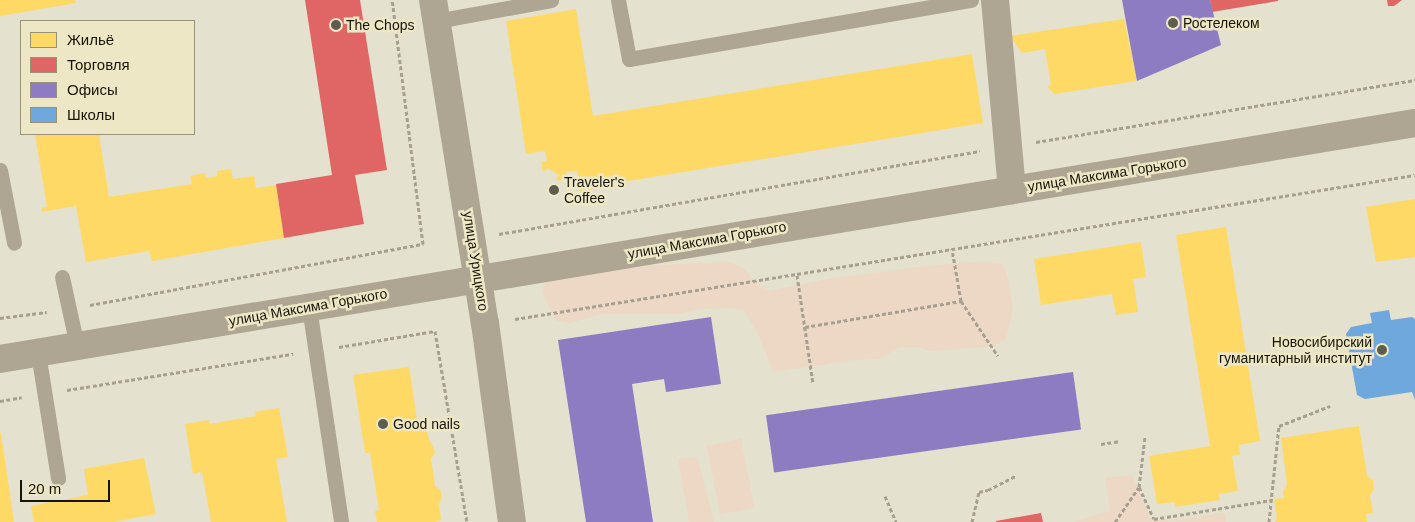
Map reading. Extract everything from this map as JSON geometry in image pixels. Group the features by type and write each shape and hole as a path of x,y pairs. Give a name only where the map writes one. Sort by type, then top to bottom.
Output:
{"street":[{"path":"995,0 1012,190"},
{"name":"улица Урицкого","path":"435,10 478,279 512,522"},
{"name":"улица Максима Горького","path":"0,359 1415,123"}],"lane":[{"path":"435,10 551,0"},
{"path":"618,0 629,59 971,0"},
{"path":"0,170 14,243"},
{"path":"62,277 77,346"},
{"path":"309,307 341,522"},
{"path":"38,353 58,478"}],"path":[{"path":"0,318 69,309 423,244 392,0"},
{"path":"497,225 499,234 1009,146 1415,80"},
{"path":"512,319 1415,175"},
{"path":"952,250 961,301 998,356"},
{"path":"797,275 813,384"},
{"path":"804,327 961,301"},
{"path":"0,401 436,331 467,522"},
{"path":"1269,522 1279,426 1330,406"},
{"path":"1115,522 1139,487 1145,438"},
{"path":"1101,444 1119,442"},
{"path":"972,522 979,492 988,490 1016,476"},
{"path":"1139,487 1154,519 1271,500"},
{"path":"885,496 896,522"}],"shaded area":[{"path":"729,262 744,269 755,282 769,291 834,278 919,267 969,262 1002,263 1008,278 1013,309 1006,339 993,346 932,351 917,347 900,347 879,359 855,360 773,372 759,336 744,310 729,308 697,309 681,314 601,314 570,323 555,320 542,291 549,276 662,265"},
{"path":"741,439 754,508 720,514 707,446"},
{"path":"697,457 714,522 689,522 678,459"},
{"path":"1132,475 1151,519 1175,521 1221,513 1226,515 1226,522 1073,522 1110,511 1105,478"}],"building: Жильё":[{"path":"0,0 75,0 76,3 0,16"},
{"path":"576,9 593,116 972,54 983,123 604,185 605,188 580,192 577,171 566,172 567,178 559,181 556,179 559,175 547,168 544,172 542,170 542,162 547,161 545,151 526,154 506,21"},
{"path":"1124,19 1137,81 1054,94 1047,86 1051,85 1045,49 1022,53 1010,36"},
{"path":"35,135 99,135 109,197 192,184 190,176 205,173 206,178 217,176 217,171 231,169 233,179 254,176 256,188 276,185 284,238 152,261 149,251 86,262 76,206 42,212 42,208 47,207"},
{"path":"1415,199 1415,257 1376,262 1366,207"},
{"path":"1226,227 1260,441 1239,445 1240,455 1232,456 1238,491 1219,494 1220,500 1175,507 1175,502 1157,504 1149,456 1210,446 1176,235"},
{"path":"1141,242 1146,277 1133,279 1138,312 1116,315 1112,294 1041,305 1034,259"},
{"path":"409,367 418,426 426,425 429,440 435,453 431,459 435,486 441,491 442,498 439,503 441,520 434,522 377,522 375,511 379,510 370,453 365,453 353,375"},
{"path":"279,408 288,457 276,459 287,522 211,522 202,472 193,474 185,424 209,420 210,424 256,416 255,412"},
{"path":"1359,426 1367,476 1373,480 1374,489 1370,496 1373,513 1366,514 1367,522 1275,522 1277,518 1274,499 1284,498 1283,491 1287,485 1281,438"},
{"path":"1,433 14,522 0,522"},
{"path":"144,458 156,514 113,522 34,522 31,506 88,495 84,469"}],"building: Торговля":[{"path":"305,0 360,0 387,170 355,175 364,224 284,238 276,184 332,175"},
{"path":"1210,0 1278,0 1278,1 1212,12"},
{"path":"1387,0 1402,0 1394,6 1388,6"},
{"path":"1041,513 1043,522 996,522 996,521"}],"building: Офисы":[{"path":"1122,0 1210,0 1221,45 1137,81"},
{"path":"711,317 721,384 666,392 664,379 632,384 653,522 586,522 558,340"},
{"path":"1073,372 1081,429 774,473 766,415"}],"building: Школы":[{"name":"Новосибирский гуманитарный институт","path":"1389,310 1391,320 1412,317 1415,319 1415,400 1412,392 1365,399 1357,395 1346,334 1351,327 1372,323 1370,313"}],"place":[{"name":"Ростелеком","path":"1173,23"},
{"name":"The Chops","path":"336,25"},
{"name":"Traveler's Coffee","path":"554,190"},
{"name":"Новосибирский гуманитарный институт","path":"1382,350"},
{"name":"Good nails","path":"383,424"}]}
